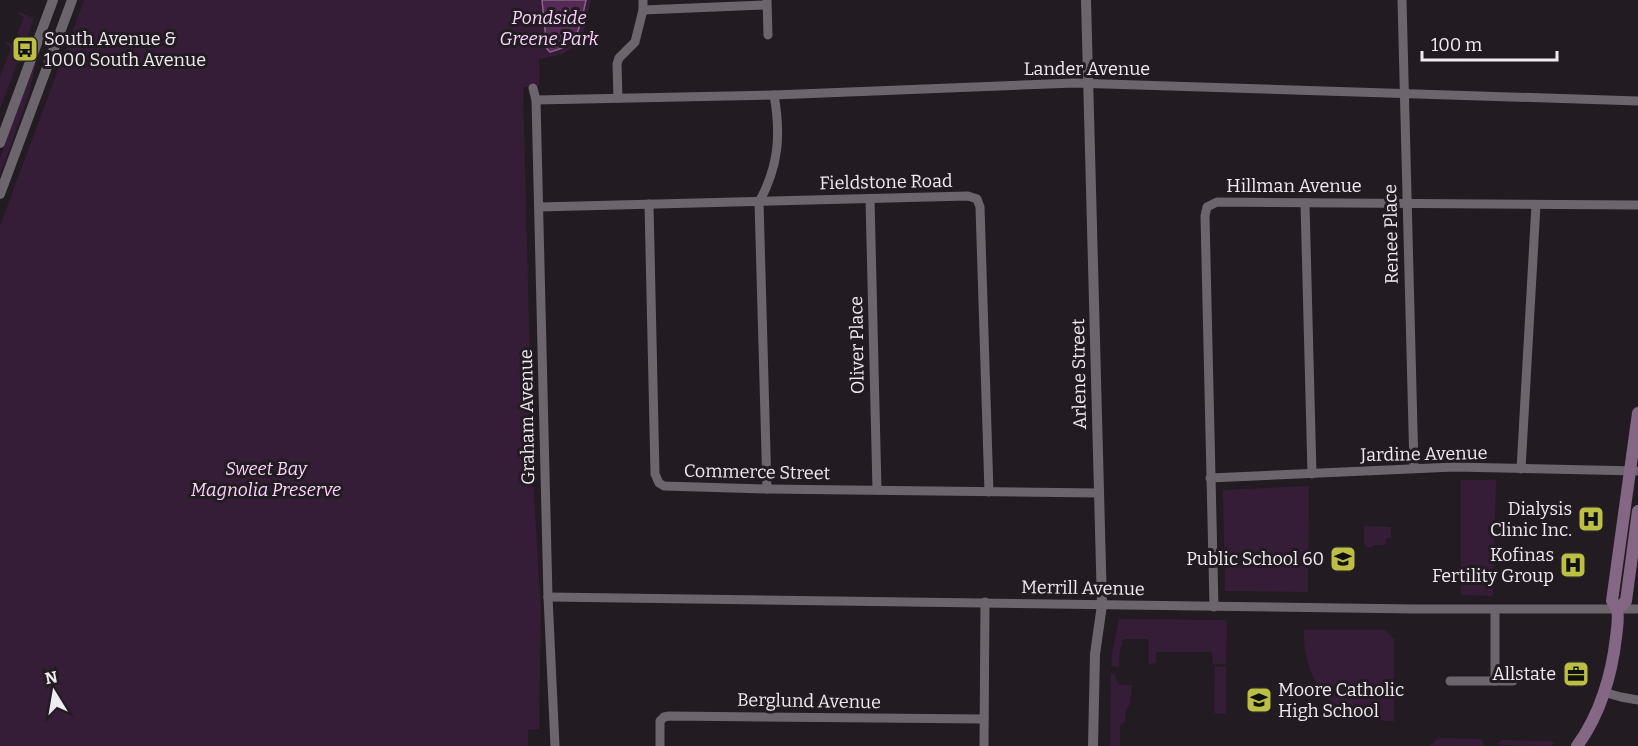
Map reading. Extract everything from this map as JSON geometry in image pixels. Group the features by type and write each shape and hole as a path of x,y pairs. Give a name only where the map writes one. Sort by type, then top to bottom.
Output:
{"main road":[{"path":"1577,746 1595,715 1614,650 1617,609 1612,601 1634,471 1638,413"},
{"path":"1617,609 1626,601 1638,512"}],"street":[{"path":"0,143 53,0"},
{"path":"0,194 72,0"},
{"name":"Arlene Street","path":"1086,0 1102,605 1095,654 1093,746"},
{"name":"Renee Place","path":"1402,0 1413,468"},
{"path":"618,98 617,64 619,58 635,42 643,5 766,3 768,35"},
{"name":"Lander Avenue","path":"536,100 774,95 1088,84 1638,101"},
{"name":"Graham Avenue","path":"533,88 536,100 548,597 555,746"},
{"path":"767,489 759,202 774,167 777,149 774,95"},
{"name":"Fieldstone Road","path":"538,207 968,196 977,199 979,203 989,492"},
{"name":"Oliver Place","path":"870,199 877,490"},
{"name":"Hillman Avenue","path":"1214,607 1205,211 1210,204 1217,202 1638,205"},
{"path":"1305,203 1312,474"},
{"name":"Commerce Street","path":"649,204 656,474 659,483 669,487 1098,493"},
{"path":"1521,469 1536,205"},
{"name":"Jardine Avenue","path":"1210,478 1454,467 1634,471"},
{"name":"Merrill Avenue","path":"548,597 1214,607 1638,609"},
{"path":"984,746 985,602"},
{"path":"1495,610 1495,681"},
{"path":"1450,681 1513,681"},
{"path":"1603,692 1621,698 1638,700"},
{"name":"Berglund Avenue","path":"660,746 660,722 664,717 669,716 984,719"}],"green space":[{"name":"Sweet Bay Magnolia Preserve","path":"84,0 591,0 582,40 564,54 539,59 539,86 523,87 533,480 541,610 539,729 528,730 528,746 0,746 0,226"},
{"path":"19,12 34,18 27,38 17,34 24,17 18,14"},
{"path":"16,36 26,40 0,109 0,76 11,48 5,43 13,44"},
{"path":"34,64 36,64 28,97 0,175 0,158"},
{"path":"1461,480 1496,480 1493,596 1461,595"},
{"path":"1309,486 1308,592 1225,591 1223,490"},
{"path":"1364,526 1391,527 1391,538 1386,538 1385,545 1366,547"},
{"path":"1119,619 1226,620 1226,664 1213,664 1212,652 1156,652 1156,663 1149,664 1149,639 1123,639 1120,647 1119,667 1111,666"},
{"path":"1304,630 1385,630 1394,639 1394,721 1356,715 1327,697 1317,684 1310,668 1305,650"},
{"path":"1215,666 1226,667 1226,714 1214,713"},
{"path":"1111,674 1115,674 1119,685 1132,685 1125,721 1120,725 1120,746 1110,746"},
{"path":"1442,738 1479,739 1482,740 1484,746 1430,746"},
{"path":"1502,740 1555,742 1551,746 1498,745"}],"shaded area":[{"path":"542,0 586,0 580,26 573,39 560,49 550,52 547,49"}],"place":[{"name":"South Avenue & 1000 South Avenue","path":"25,49"},
{"name":"Dialysis Clinic Inc.","path":"1591,519"},
{"name":"Public School 60","path":"1343,559"},
{"name":"Kofinas Fertility Group","path":"1573,565"},
{"name":"Allstate","path":"1576,674"},
{"name":"Moore Catholic High School","path":"1259,700"}],"park label":[{"name":"Pondside Greene Park","path":"549,28"}]}
